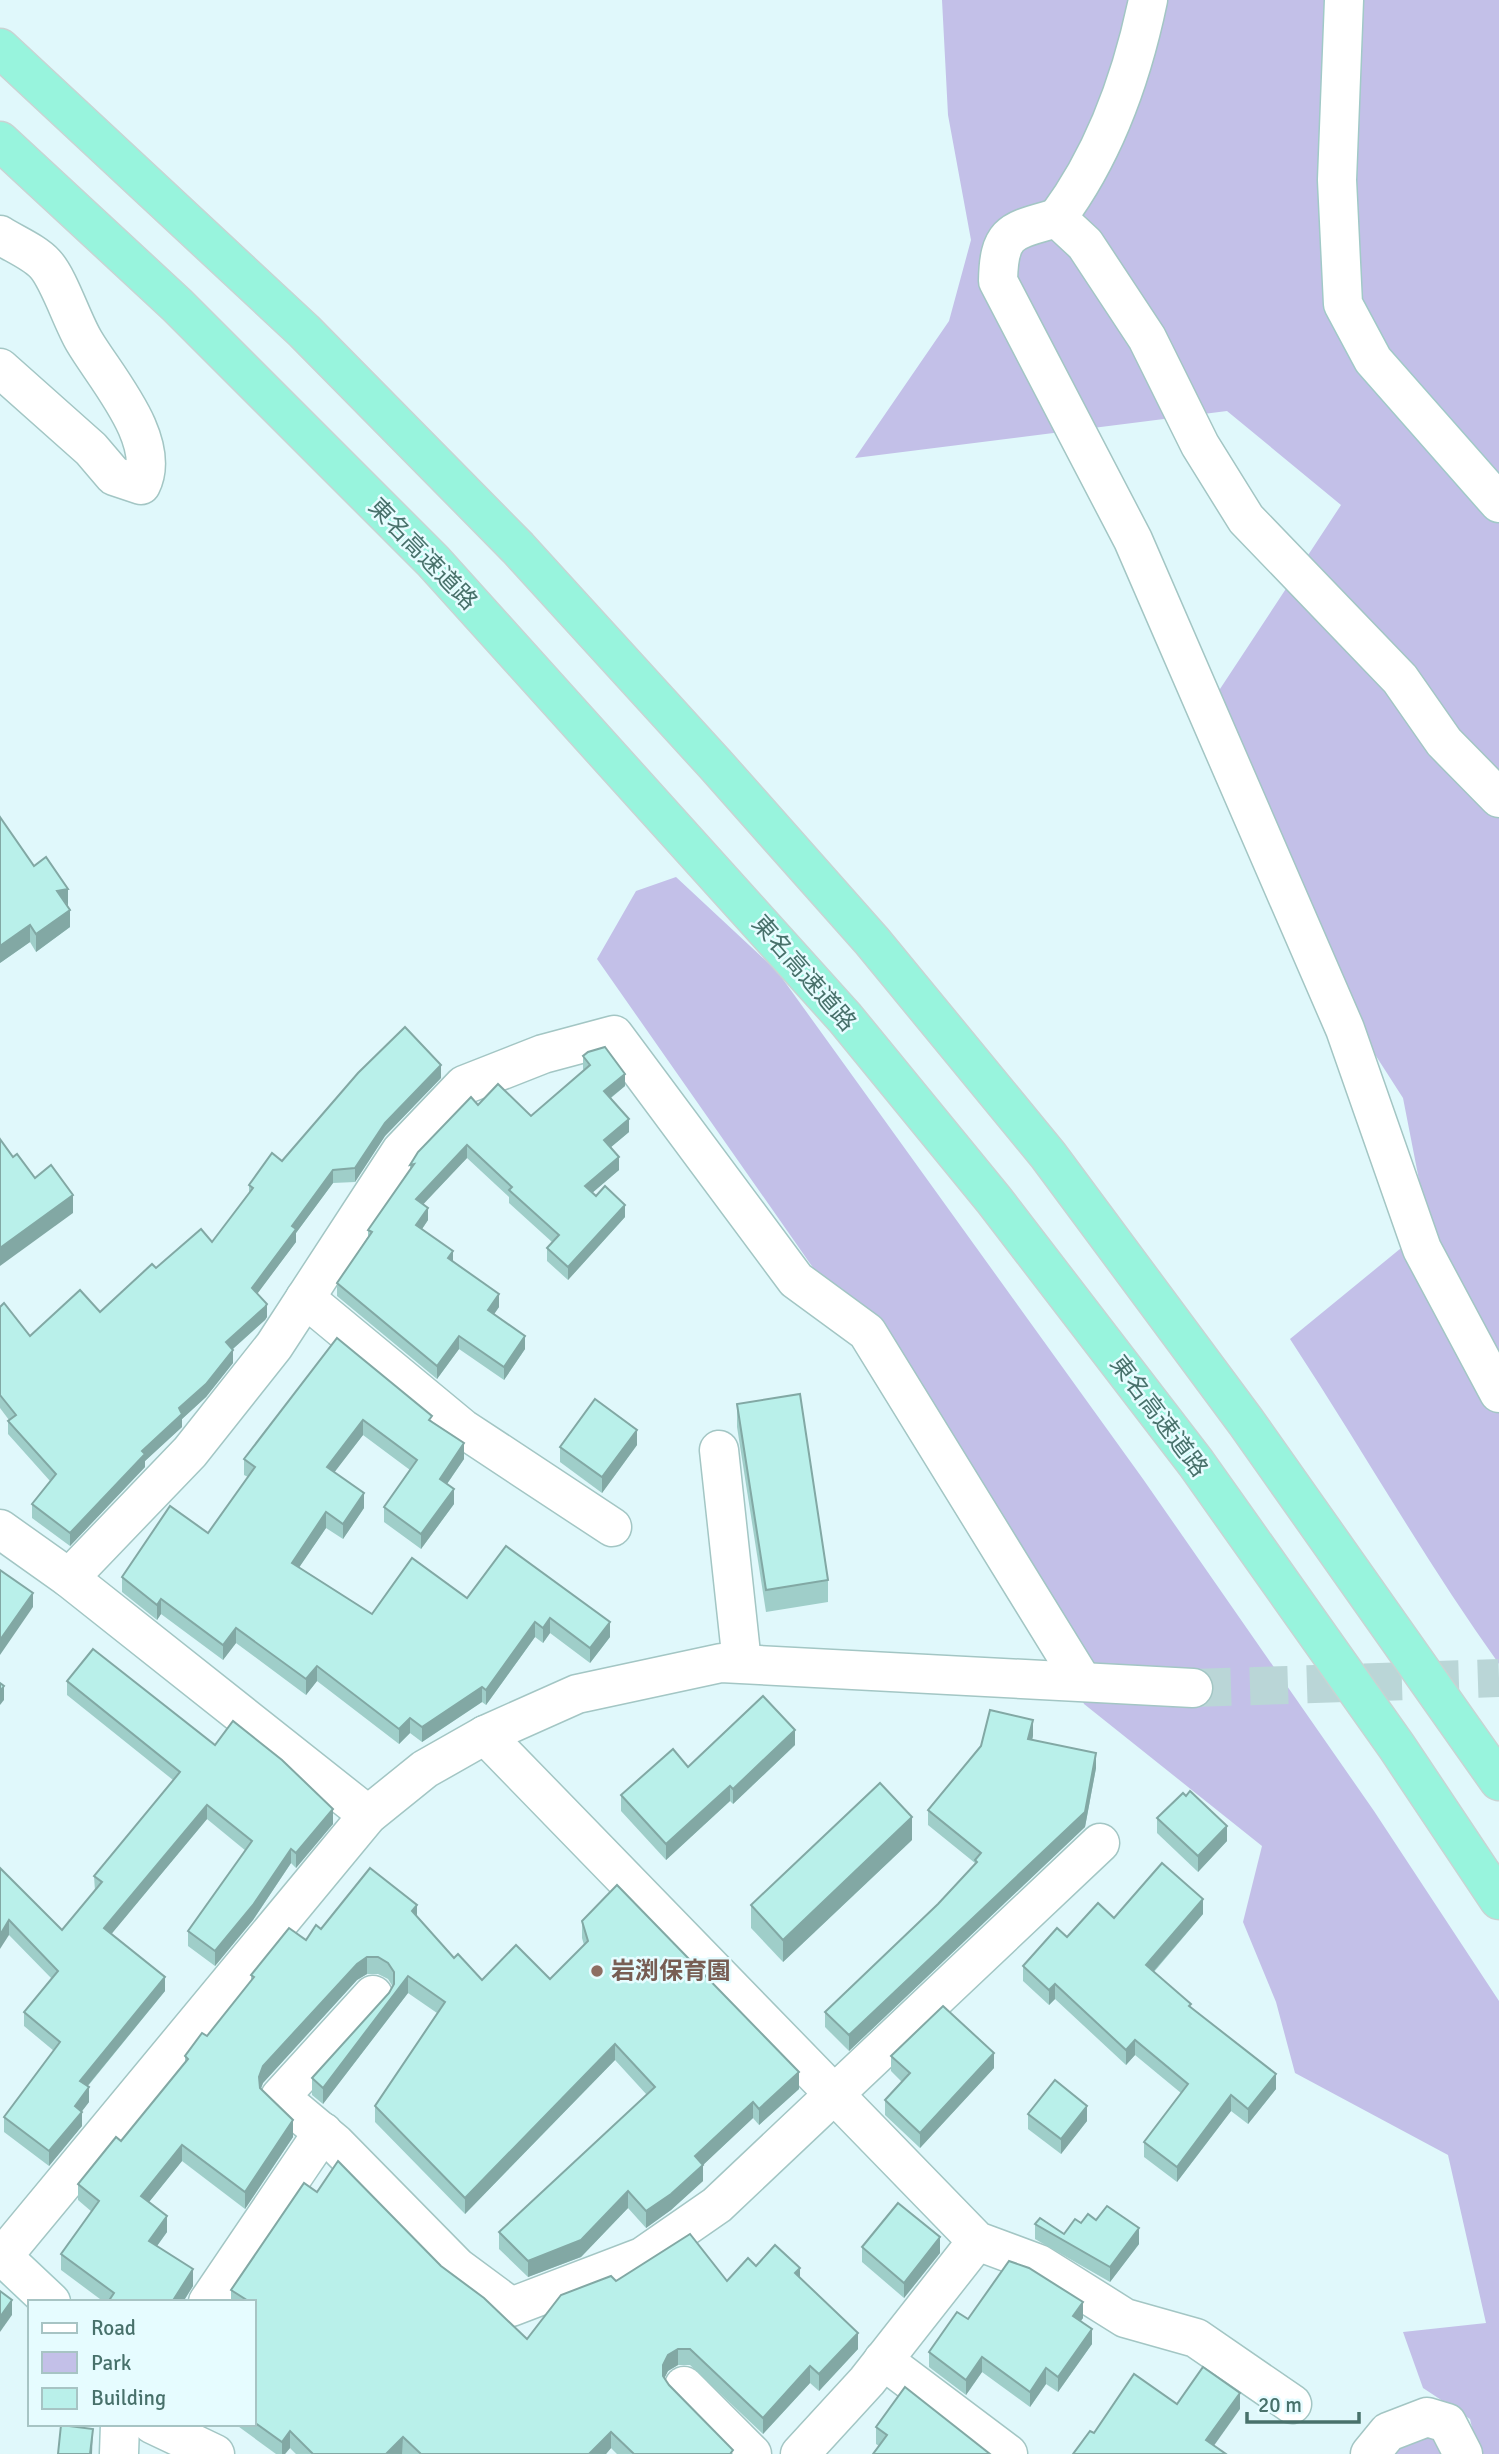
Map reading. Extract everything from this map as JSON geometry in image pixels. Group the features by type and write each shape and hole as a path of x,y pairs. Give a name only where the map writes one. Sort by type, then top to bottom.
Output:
{"highway":[{"path":"0,48 304,331 518,548 715,764 872,942 1056,1166 1246,1422 1499,1781"},
{"name":"東名高速道路","path":"0,141 177,305 433,561 845,1018 994,1200 1196,1463 1397,1747 1499,1900"}],"street":[{"path":"1148,0 1137,54 1102,143 1057,218 1014,230 999,253 998,281 1133,540 1345,1029 1422,1249 1499,1392"},
{"path":"1344,0 1337,180 1343,304 1373,360 1499,503"},
{"path":"1057,218 1085,244 1147,338 1200,445 1246,519 1400,679 1444,742 1499,798"},
{"path":"0,235 46,264 84,341 119,392 143,442 147,472 141,485 114,476 91,449 0,368"},
{"path":"69,1578 190,1452 274,1346 401,1151 464,1086 543,1054 614,1035 796,1280 867,1332 1082,1681"},
{"path":"304,1298 462,1429 612,1527"},
{"path":"719,1450 742,1663"},
{"path":"0,1528 69,1578 369,1815"},
{"path":"49,2300 1,2255 369,1815 425,1769 485,1735 577,1694 720,1663 1193,1688"},
{"path":"485,1735 977,2241 1039,2264 1125,2318 1196,2338 1292,2404"},
{"path":"373,1995 280,2097 323,2132 457,2267 511,2307 642,2257 717,2205 1100,1843"},
{"path":"209,2300 323,2132"},
{"path":"800,2454 883,2360 977,2241"},
{"path":"883,2360 1008,2454"},
{"path":"684,2386 752,2454"},
{"path":"1370,2454 1388,2432 1427,2417 1447,2423 1461,2445 1462,2454"},
{"path":"119,2454 120,2426"},
{"path":"156,2426 215,2454"}],"green space":[{"path":"942,0 1499,0 1499,1664 1445,1584 1290,1339 1428,1226 1403,1098 1340,1000 1218,692 1341,505 1227,411 855,458 949,321 971,240 948,115"},
{"path":"676,877 777,971 1143,1479 1374,1811 1499,2001 1499,2454 1478,2454 1470,2419 1423,2388 1403,2332 1486,2323 1448,2155 1295,2073 1276,2002 1243,1922 1262,1846 1084,1704 995,1504 816,1272 597,959 636,891"},
{"path":"1411,2406 1459,2454 1374,2454"}],"building":[{"path":"0,817 34,866 46,857 68,889 57,891 70,910 36,934 30,925 0,946"},
{"path":"405,1027 441,1065 385,1123 355,1168 333,1170 292,1226 296,1229 252,1288 267,1304 265,1307 226,1342 233,1350 206,1384 179,1408 182,1414 142,1451 145,1454 70,1533 32,1504 56,1474 8,1421 16,1415 0,1395 0,1307 4,1303 30,1336 80,1290 100,1312 152,1264 156,1268 201,1229 212,1242 253,1188 249,1185 272,1153 282,1161 358,1073"},
{"path":"605,1047 625,1074 604,1091 629,1119 604,1140 619,1157 585,1186 596,1196 605,1186 625,1205 568,1267 547,1248 559,1235 509,1190 512,1187 467,1145 416,1199 428,1208 416,1225 453,1251 448,1258 499,1294 488,1310 525,1336 504,1367 459,1336 437,1366 337,1283 372,1232 368,1230 414,1164 410,1165 418,1152 471,1097 478,1105 498,1084 531,1116 590,1065 583,1056"},
{"path":"0,1139 13,1157 17,1154 35,1178 51,1165 73,1195 0,1248"},
{"path":"337,1338 432,1416 429,1420 464,1443 440,1479 454,1489 421,1534 384,1507 417,1460 363,1420 327,1467 364,1493 343,1524 326,1512 292,1563 372,1614 412,1558 467,1598 506,1546 610,1622 590,1648 550,1618 543,1628 535,1622 486,1690 482,1687 422,1727 410,1718 399,1729 317,1666 306,1679 236,1628 223,1645 161,1599 157,1605 122,1577 170,1506 208,1533 255,1467 244,1459"},
{"path":"800,1394 828,1580 766,1590 737,1404"},
{"path":"595,1399 637,1430 602,1477 560,1447"},
{"path":"0,1570 33,1593 0,1640"},
{"path":"93,1649 215,1745 233,1721 282,1760 333,1809 296,1853 291,1849 253,1905 215,1951 188,1931 252,1841 207,1805 104,1928 165,1977 80,2081 89,2087 75,2106 82,2112 49,2151 4,2117 60,2042 24,2012 58,1971 9,1920 0,1935 0,1868 62,1930 102,1882 94,1876 180,1772 67,1681"},
{"path":"763,1696 795,1730 733,1789 730,1786 666,1844 621,1795 673,1749 688,1767"},
{"path":"990,1710 1033,1720 1028,1739 1096,1753 1085,1812 849,2035 825,2012 938,1904 977,1862 975,1860 981,1853 928,1810 981,1746"},
{"path":"880,1783 912,1817 783,1940 751,1905"},
{"path":"1190,1791 1227,1826 1198,1856 1157,1818 1183,1793 1186,1796"},
{"path":"1162,1863 1203,1899 1146,1965 1191,2004 1189,2006 1276,2074 1248,2109 1231,2095 1177,2167 1144,2142 1188,2084 1135,2040 1126,2050 1055,1984 1049,1990 1023,1966 1057,1928 1067,1937 1098,1903 1114,1918"},
{"path":"370,1868 417,1905 412,1911 454,1958 458,1954 482,1980 516,1945 550,1979 588,1941 582,1921 617,1885 799,2072 759,2109 753,2102 695,2156 703,2165 671,2194 646,2211 628,2191 581,2240 528,2261 499,2232 655,2087 615,2044 465,2198 375,2106 445,2002 408,1976 323,2088 312,2078 389,1993 394,1984 394,1972 388,1963 378,1957 367,1957 357,1964 263,2066 259,2077 260,2088 293,2120 245,2192 182,2145 141,2196 167,2216 149,2241 193,2269 173,2300 109,2300 114,2293 61,2254 99,2201 78,2184 116,2137 121,2141 188,2059 185,2056 202,2033 207,2036 289,1928 306,1940 316,1925 321,1929"},
{"path":"943,2006 994,2053 920,2133 885,2100 910,2073 891,2056"},
{"path":"1055,2080 1087,2106 1061,2139 1028,2114"},
{"path":"338,2161 441,2266 484,2298 527,2339 561,2295 611,2276 616,2281 690,2234 727,2281 748,2258 756,2266 775,2245 800,2268 795,2273 858,2333 819,2374 810,2366 763,2418 690,2349 678,2349 668,2355 663,2365 663,2376 733,2450 730,2454 634,2454 611,2432 589,2454 421,2454 403,2437 386,2454 313,2454 290,2431 282,2442 256,2423 256,2300 247,2300 231,2290 304,2183 317,2192"},
{"path":"898,2203 940,2237 904,2283 862,2247"},
{"path":"1107,2206 1139,2228 1110,2267 1035,2224 1040,2218 1064,2234 1075,2219 1081,2223 1088,2214 1096,2220"},
{"path":"1009,2261 1029,2268 1083,2302 1073,2316 1092,2329 1058,2377 1046,2368 1030,2392 982,2357 966,2380 929,2352 957,2312 968,2319"},
{"path":"0,2291 12,2300 0,2317"},
{"path":"1203,2367 1240,2393 1206,2440 1226,2454 1073,2454 1090,2431 1094,2433 1134,2374 1177,2404"},
{"path":"905,2387 990,2454 873,2454 887,2435 876,2427"},
{"path":"61,2426 93,2429 90,2454 58,2454"}],"tunnel":[{"path":"1193,1688 1499,1678"}],"place":[{"name":"岩渕保育園","path":"597,1971"}]}
